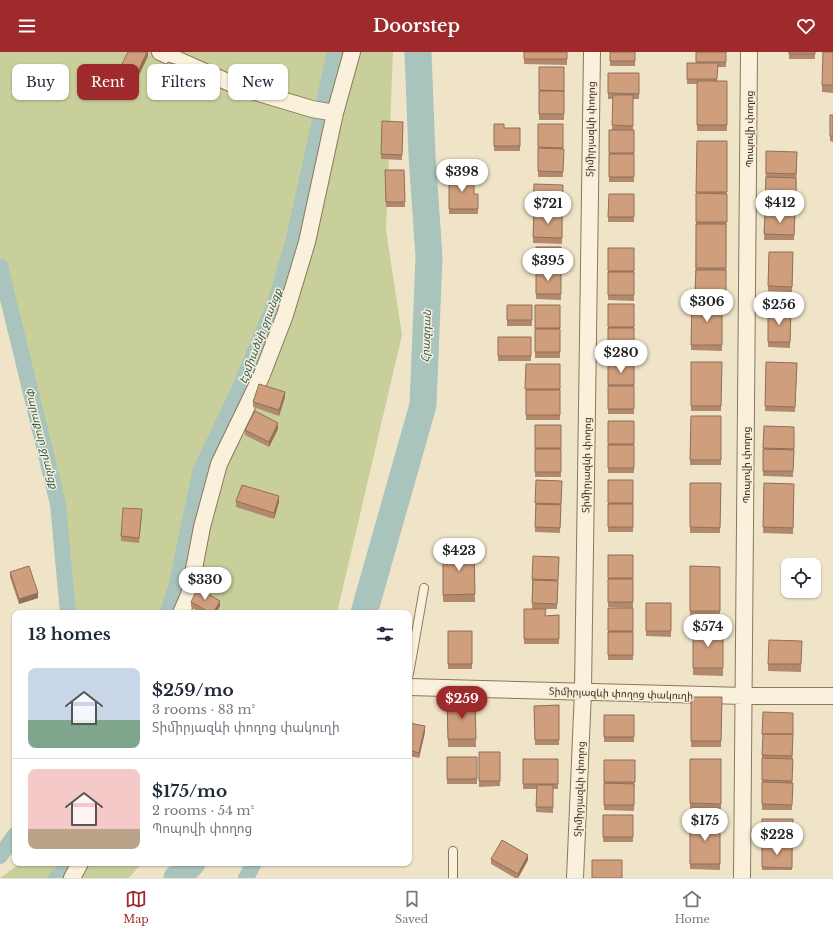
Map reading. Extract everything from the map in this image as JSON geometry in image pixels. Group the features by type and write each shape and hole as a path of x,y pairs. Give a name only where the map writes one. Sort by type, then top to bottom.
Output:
{"street":[{"path":"160,52 239,87 312,109 335,113"},
{"path":"182,610 188,595 202,527 219,464 261,377 285,315 307,242 335,113 352,52"},
{"name":"Տիմիրյազևի փողոց","path":"575,878 583,692 592,52"},
{"name":"Պոպովի փողոց","path":"742,878 745,696 750,52"},
{"name":"Տիմիրյազևի փողոց փակուղի","path":"412,687 745,696 833,696"},
{"path":"72,878 78,866"}],"lane":[{"path":"412,657 424,588"},
{"path":"453,852 453,878"}],"green space":[{"path":"0,52 393,52 386,230 402,335 338,610 66,610 65,577 0,256"},
{"path":"17,866 139,866 129,878 0,878"}],"building":[{"path":"128,52 147,52 139,69 139,64 122,64"},
{"path":"524,52 567,52 567,59 524,59"},
{"path":"610,52 635,52 635,61 610,61"},
{"path":"696,52 726,52 726,62 696,62"},
{"path":"789,52 815,52 815,54 789,54"},
{"path":"823,52 833,52 833,85 822,85"},
{"path":"687,63 718,63 717,79 687,79"},
{"path":"539,67 564,67 564,91 539,90"},
{"path":"608,73 639,73 639,94 608,93"},
{"path":"697,81 727,81 727,125 697,125"},
{"path":"539,91 564,91 564,114 539,114"},
{"path":"613,95 633,95 633,126 612,125"},
{"path":"830,115 833,115 833,136 830,136"},
{"path":"382,121 403,122 402,155 381,154"},
{"path":"494,124 504,124 504,128 520,128 520,146 494,146"},
{"path":"538,124 563,124 563,148 538,147"},
{"path":"609,130 634,130 634,153 609,153"},
{"path":"697,141 727,141 727,192 696,192"},
{"path":"538,148 564,149 563,172 538,171"},
{"path":"766,151 797,152 796,174 766,173"},
{"path":"609,154 634,154 634,177 609,177"},
{"path":"385,170 404,170 405,202 386,202"},
{"path":"449,176 474,176 474,194 478,194 478,209 449,209"},
{"path":"766,177 796,178 796,209 765,208"},
{"path":"534,184 563,185 562,211 533,210"},
{"path":"696,193 727,194 727,222 696,222"},
{"path":"609,194 634,194 634,217 608,217"},
{"path":"534,211 562,212 562,238 533,237"},
{"path":"765,213 795,213 794,235 764,234"},
{"path":"696,224 726,224 726,268 696,268"},
{"path":"536,247 561,247 561,270 536,270"},
{"path":"608,248 634,248 634,271 608,271"},
{"path":"769,252 793,252 792,287 768,286"},
{"path":"696,270 726,270 726,292 695,291"},
{"path":"536,271 561,271 561,294 536,294"},
{"path":"608,272 634,272 634,295 608,295"},
{"path":"692,301 722,301 722,345 691,345"},
{"path":"608,304 634,304 634,327 608,327"},
{"path":"507,305 532,305 532,320 507,320"},
{"path":"535,305 560,305 560,328 535,328"},
{"path":"768,309 791,310 790,342 768,342"},
{"path":"608,328 634,328 634,351 608,351"},
{"path":"535,329 560,329 560,352 535,352"},
{"path":"498,337 531,337 531,356 498,356"},
{"path":"608,362 634,362 634,385 608,385"},
{"path":"691,362 722,362 721,406 691,406"},
{"path":"766,362 797,363 795,407 765,406"},
{"path":"526,364 560,364 560,389 525,389"},
{"path":"259,384 285,392 279,410 253,402"},
{"path":"608,386 634,386 634,409 608,409"},
{"path":"526,390 560,390 560,415 526,415"},
{"path":"255,411 278,423 269,442 245,430"},
{"path":"691,416 721,416 721,460 690,460"},
{"path":"608,421 634,421 634,444 608,444"},
{"path":"535,425 561,425 561,448 535,448"},
{"path":"764,426 794,427 794,449 763,448"},
{"path":"608,445 634,445 634,468 608,468"},
{"path":"535,449 561,449 561,472 535,472"},
{"path":"763,449 794,450 793,471 763,471"},
{"path":"536,480 562,481 561,504 535,503"},
{"path":"608,480 633,480 633,503 608,503"},
{"path":"690,483 721,483 720,528 690,527"},
{"path":"764,483 794,484 793,528 763,527"},
{"path":"242,485 279,496 274,513 236,501"},
{"path":"536,504 561,505 560,528 535,527"},
{"path":"608,504 633,504 633,527 608,527"},
{"path":"123,508 142,509 139,538 121,536"},
{"path":"443,550 474,550 475,594 443,595"},
{"path":"608,555 633,555 633,578 608,578"},
{"path":"533,556 559,557 558,580 532,579"},
{"path":"29,566 38,593 19,599 10,572"},
{"path":"690,566 720,567 720,611 690,611"},
{"path":"608,579 633,579 633,602 608,602"},
{"path":"533,580 558,581 557,604 532,603"},
{"path":"198,588 220,601 215,610 206,610 191,602"},
{"path":"646,603 671,603 671,631 646,631"},
{"path":"608,608 633,608 633,631 608,631"},
{"path":"524,609 546,609 545,616 559,615 559,639 524,639"},
{"path":"693,629 723,629 723,668 693,668"},
{"path":"448,631 472,631 472,664 448,664"},
{"path":"608,632 633,632 633,655 608,655"},
{"path":"769,640 802,641 801,664 768,664"},
{"path":"691,697 722,697 721,741 691,741"},
{"path":"447,700 475,700 476,739 448,739"},
{"path":"559,705 559,740 535,740 534,706"},
{"path":"763,712 793,713 793,734 762,734"},
{"path":"604,715 634,715 634,737 604,737"},
{"path":"412,724 425,726 419,753 412,751"},
{"path":"763,734 793,734 792,756 762,755"},
{"path":"479,752 500,752 500,781 479,781"},
{"path":"447,757 477,757 477,779 447,779"},
{"path":"762,758 793,759 792,781 762,780"},
{"path":"523,759 558,759 558,784 523,784"},
{"path":"690,759 721,759 721,804 690,803"},
{"path":"604,760 635,760 635,782 604,782"},
{"path":"762,782 793,783 792,805 762,804"},
{"path":"604,783 634,784 634,805 604,805"},
{"path":"537,785 553,785 553,807 536,807"},
{"path":"603,815 633,815 633,837 603,837"},
{"path":"762,819 793,819 792,841 762,840"},
{"path":"690,820 720,820 720,864 690,864"},
{"path":"502,840 528,855 518,874 491,859"},
{"path":"762,845 792,846 792,868 762,867"},
{"path":"592,860 622,860 622,878 592,878"}],"waterway":[{"name":"Էջմիածնի ջրանցք","path":"169,610 177,584 200,472 238,392 274,306 293,243 335,52"},
{"name":"Հրազդան","path":"365,610 423,405 429,257 422,155 418,52"},
{"name":"Փարաքար ջրանցք","path":"0,266 58,504 68,610"},
{"name":"Փարաքար ջրանցք","path":"0,856 12,839"},
{"name":"Էջմիածնի ջրանցք","path":"56,878 62,873 66,866"},
{"name":"Հրազդան","path":"177,878 189,866"},
{"path":"246,878 252,866"}]}
